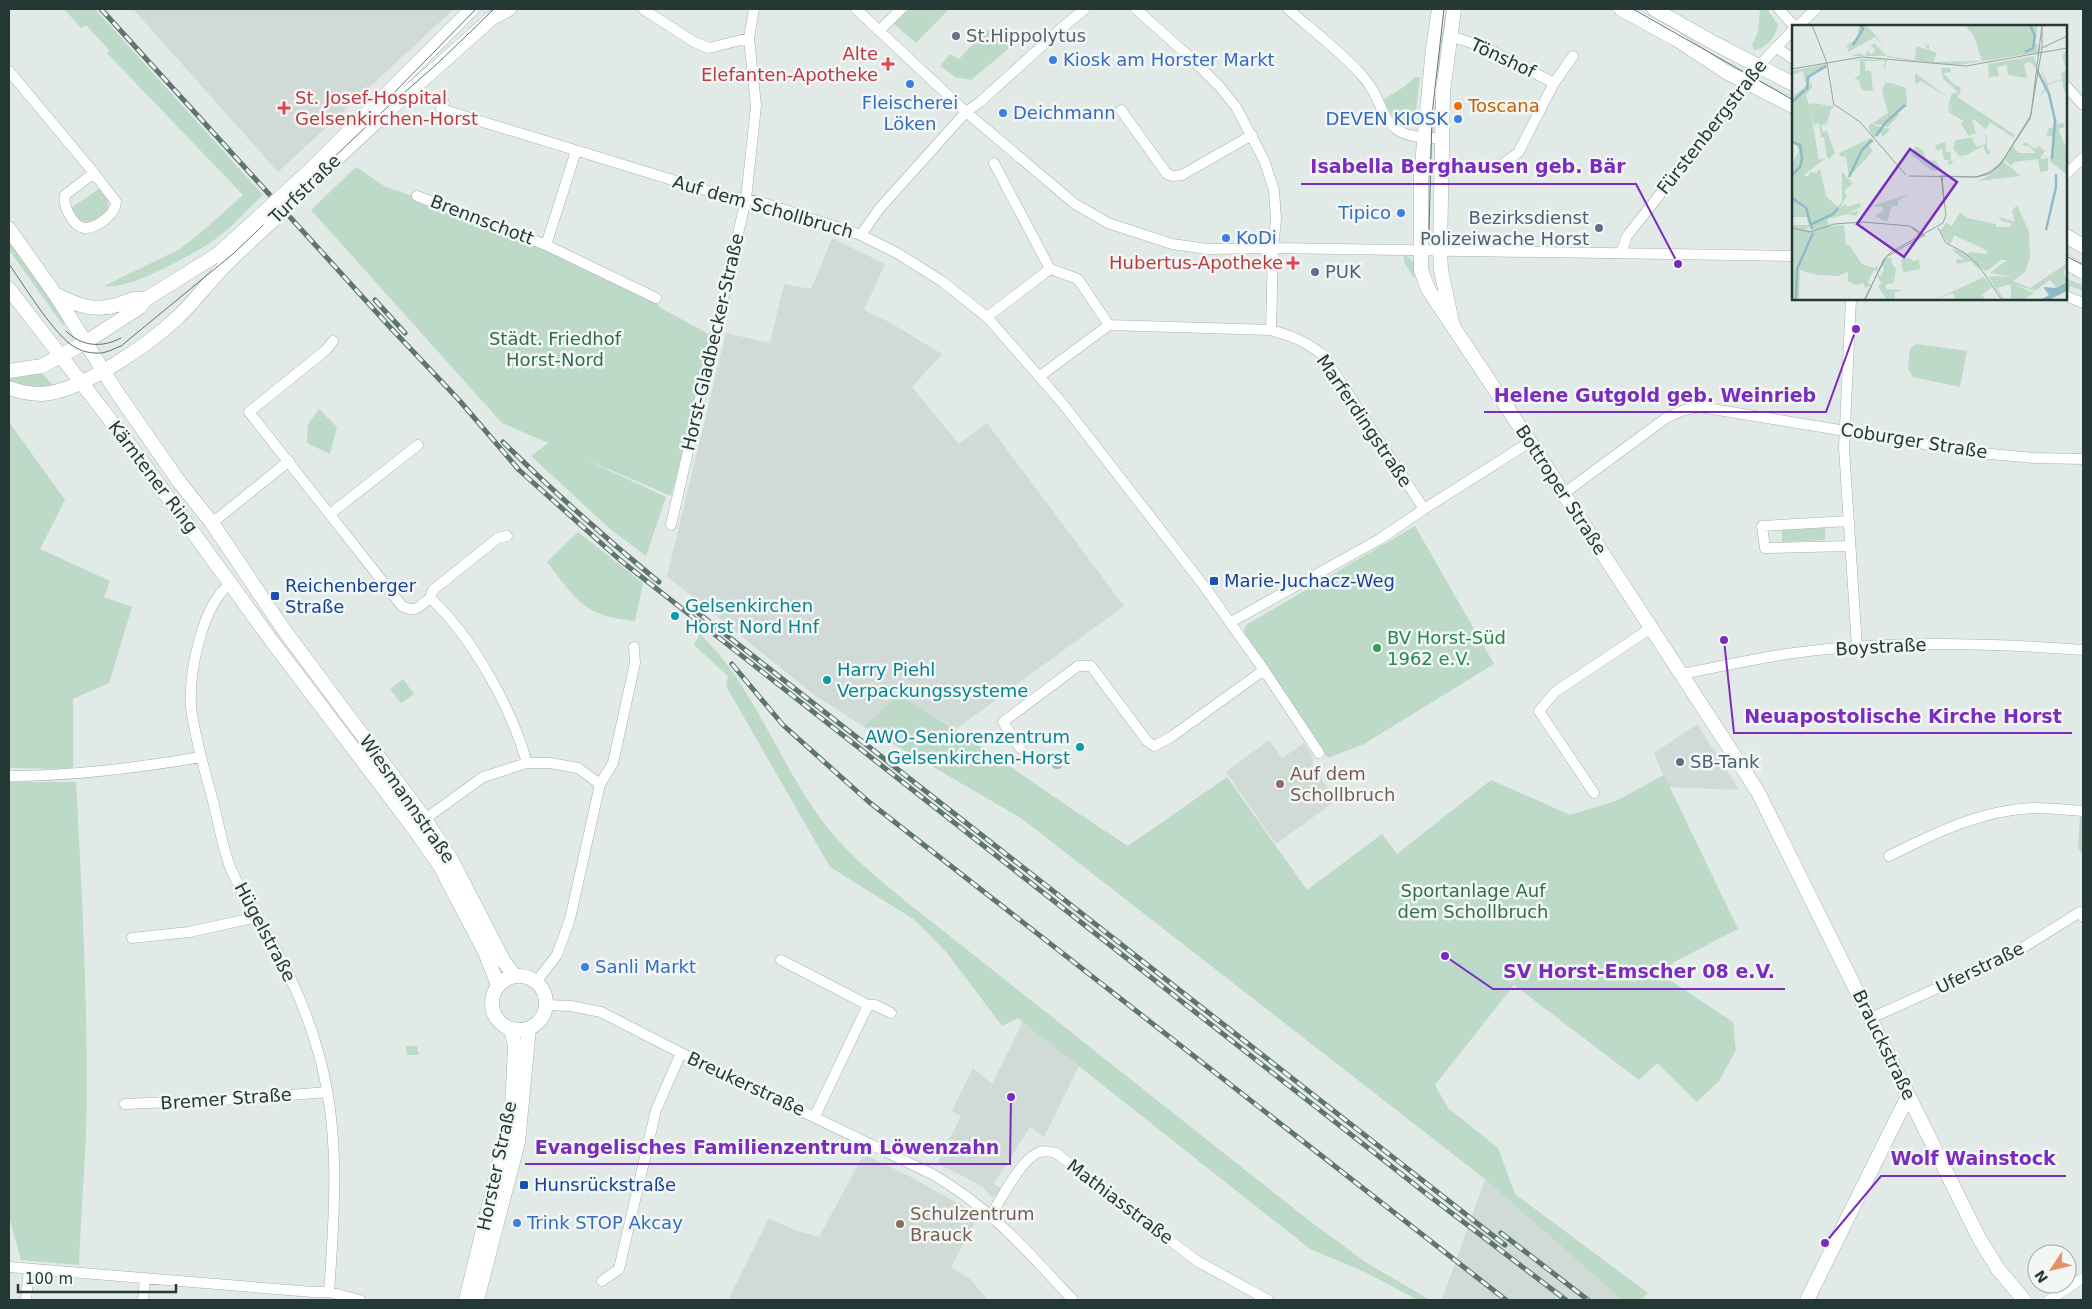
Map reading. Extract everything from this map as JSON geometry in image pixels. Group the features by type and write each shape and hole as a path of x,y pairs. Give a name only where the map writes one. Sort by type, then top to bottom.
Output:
{"main road":[{"name":"Turfstraße","path":"387,104 444,36 472,9"},
{"name":"Turfstraße","path":"103,371 136,351 176,319 266,219 387,104 457,49 491,19 509,9"},
{"name":"Bottroper Straße","path":"1439,9 1433,48 1421,175 1421,270 1428,289 1753,784"},
{"name":"Bottroper Straße","path":"1453,328 1441,270 1440,251 1443,92 1454,9"},
{"path":"1621,9 1746,82 1792,105"},
{"path":"1654,9 1792,83"},
{"name":"Turfstraße","path":"86,342 140,306 146,299 218,254 266,219"},
{"name":"Kärntener Ring","path":"9,229 55,294 103,371 180,483 240,561 284,630"},
{"path":"2067,237 2083,246"},
{"path":"2067,263 2083,272"},
{"name":"Kärntener Ring","path":"9,289 140,460 271,640"},
{"path":"55,294 76,304 95,308 119,304 134,297 146,299"},
{"path":"9,370 42,366 86,342"},
{"path":"9,388 24,393 44,394 81,382 103,371"},
{"name":"Wiesmannstraße","path":"284,630 425,820 451,859 504,962 515,976"},
{"name":"Wiesmannstraße","path":"271,640 440,866 485,952 498,985"},
{"name":"Brauckstraße","path":"1753,784 1979,1238 1998,1269 2024,1300"},
{"path":"515,976 527,977 536,982 545,995 546,1005 541,1019 529,1028 519,1031 511,1030 502,1025 492,1012 492,994 502,980 515,976"},
{"name":"Horster Straße","path":"477,1300 518,1142 529,1028"},
{"name":"Horster Straße","path":"466,1300 512,1110 515,1045 511,1030"},
{"path":"1807,1300 1908,1096"}],"street":[{"path":"643,9 694,42 709,48 749,38"},
{"name":"Horst-Gladbecker-Straße","path":"671,525 746,199 756,106 749,38 754,9"},
{"path":"856,9 966,112 1074,204 1108,223 1172,244 1208,249 1273,248 1792,256"},
{"path":"879,31 901,9"},
{"path":"861,235 879,209 966,112 980,102 1085,9"},
{"path":"1136,9 1220,87 1236,107 1264,160 1274,190 1276,219 1273,248 1271,330"},
{"path":"1288,9 1358,70 1368,83 1388,122 1409,136 1424,139 1442,138"},
{"path":"1779,9 1795,25"},
{"path":"1797,25 1816,9"},
{"name":"Fürstenbergstraße","path":"1621,253 1627,236 1737,97 1759,65 1792,31"},
{"name":"Tönshof","path":"1450,36 1484,48 1554,84"},
{"path":"1776,47 1792,58"},
{"name":"Tönshof","path":"1504,163 1518,153 1554,84 1572,56"},
{"path":"9,71 94,173 112,195 116,208 112,213 98,224 84,229 79,226 68,212 64,200 65,195 94,173"},
{"path":"2067,87 2083,105"},
{"name":"Auf dem Schollbruch","path":"444,103 441,109 728,197 746,199 811,218 861,235 896,253 943,282 987,317 1040,376 1231,622 1319,753"},
{"path":"1121,110 1167,174 1173,176 1182,175 1252,135"},
{"name":"Brennschott","path":"546,245 576,151"},
{"path":"2067,173 2083,158"},
{"path":"994,163 1050,268 1078,279 1110,325 1040,376"},
{"name":"Brennschott","path":"418,196 546,245 656,298"},
{"path":"987,317 1050,268"},
{"path":"2067,296 2083,303"},
{"path":"1851,300 1844,429 1857,647"},
{"name":"Marferdingstraße","path":"1110,325 1271,330 1306,342 1323,355 1424,509"},
{"path":"333,341 326,350 249,412 402,606 410,610 417,608 430,598 433,590 498,538 507,536"},
{"name":"Coburger Straße","path":"1563,494 1666,418 1684,410 1700,407 1844,429 1980,453 2034,458 2083,458"},
{"path":"1231,622 1364,548 1530,442"},
{"path":"330,514 418,445"},
{"path":"212,523 289,461"},
{"path":"1849,521 1762,526 1765,548 1850,546"},
{"path":"227,578 240,561"},
{"name":"Hügelstraße","path":"227,578 207,618 194,660 191,705 201,757 231,868 278,952 299,998 317,1048 327,1092 336,1160 334,1233 329,1292"},
{"path":"430,598 452,623 487,672 516,730 527,763"},
{"path":"1594,794 1539,711 1555,692 1651,628"},
{"name":"Boystraße","path":"1681,674 1794,653 1857,647 1955,644 2083,650"},
{"path":"536,982 557,956 570,919 600,784 613,763 635,663 634,648"},
{"path":"1020,748 1003,722 1078,666 1091,666 1147,742 1154,746 1171,737 1264,670"},
{"path":"9,776 76,774 140,768 201,757"},
{"path":"425,820 483,777 527,763 550,763 578,768 600,784"},
{"path":"1890,856 1950,826 1990,814 2033,808 2083,811"},
{"name":"Uferstraße","path":"1871,1018 2011,955 2082,913"},
{"path":"132,938 189,932 258,917"},
{"path":"781,960 868,1004 875,1005 891,1013"},
{"path":"815,1116 868,1004"},
{"name":"Breukerstraße","path":"546,1005 571,1006 600,1012 815,1116 956,1187 991,1215 1074,1300"},
{"path":"602,1281 619,1269 656,1110 682,1053"},
{"name":"Bremer Straße","path":"125,1104 242,1099 327,1092"},
{"name":"Mathiasstraße","path":"991,1215 1029,1158 1038,1152 1056,1153 1197,1261 1268,1300"},
{"path":"9,1267 145,1278 312,1296 329,1292 360,1300"},
{"path":"26,1300 29,1269"},
{"path":"143,1300 145,1278"},
{"path":"2049,1300 2083,1278"}],"shaded area":[{"name":"St. Josef-Hospital Gelsenkirchen-Horst","path":"133,9 454,9 278,172"},
{"path":"832,238 885,264 864,310 889,322 942,354 912,387 959,444 987,423 1124,606 956,729 898,694 864,727 813,694 667,576 726,333 770,343 784,284 811,289"},
{"path":"1697,724 1739,790 1668,787 1654,753"},
{"name":"Auf dem Schollbruch","path":"1269,740 1282,758 1304,743 1312,755 1314,769 1334,797 1334,802 1276,844 1226,772"},
{"path":"1023,1021 1079,1066 1044,1137 1030,1127 994,1184 1002,1189 996,1196 992,1197 982,1186 937,1163 961,1116 952,1111 973,1068 992,1084"},
{"name":"Schulzentrum Brauck","path":"864,1154 911,1177 973,1212 978,1217 951,1267 970,1279 988,1300 728,1300 769,1218 794,1230 819,1237"},
{"path":"1485,1179 1622,1300 1442,1300"}],"green space":[{"path":"64,9 95,9 263,195 227,230 205,246 160,270 128,283 115,286 104,286 180,249 243,195 107,53 109,50 86,25 81,28"},
{"path":"909,9 949,9 916,43 894,24"},
{"path":"1760,9 1767,9 1778,25 1770,41 1763,47 1754,50 1752,45 1758,32"},
{"path":"986,30 999,31 1013,45 971,80 955,77 940,66 950,54 959,59"},
{"path":"1415,77 1420,77 1415,119 1414,122 1407,125 1392,115 1384,99 1404,87"},
{"name":"Städt. Friedhof Horst-Nord","path":"356,167 386,187 546,247 656,299 659,307 714,337 671,496 578,456 666,497 646,556 609,528 531,456 548,443 502,423 311,210"},
{"path":"100,188 109,199 107,212 93,222 80,221 71,208"},
{"path":"9,239 67,323 63,325 9,250"},
{"path":"1404,256 1407,256 1416,264 1419,277 1413,277 1404,262"},
{"path":"2067,278 2082,285 2083,291 2070,286 2068,291"},
{"path":"1916,344 1967,351 1960,387 1913,377 1908,369 1910,349"},
{"path":"41,372 53,385 33,388 9,385 9,375"},
{"path":"319,409 337,427 330,454 307,443 308,424"},
{"path":"9,422 65,500 40,549 110,581 104,597 132,607 109,683 73,699 73,769 9,768"},
{"name":"BV Horst-Süd 1962 e.V.","path":"1415,526 1494,664 1364,744 1328,758 1243,633 1246,625"},
{"path":"1825,528 1825,540 1782,542 1782,530"},
{"path":"578,532 643,583 635,621 604,615 583,604 566,587 547,562"},
{"path":"700,634 718,654 749,697 801,790 825,825 859,861 908,903 1311,1222 1367,1263 1430,1300 1418,1300 1365,1272 1310,1249 1018,1018 1002,1026 947,953 915,920 830,867 726,686 728,676 694,645"},
{"path":"403,679 414,694 401,703 390,689"},
{"name":"Sportanlage Auf dem Schollbruch","path":"898,694 1128,846 1227,777 1307,890 1382,834 1397,854 1491,780 1570,815 1616,801 1664,775 1738,929 1674,962 1668,969 1671,981 1733,1022 1736,1050 1719,1081 1697,1102 1657,1063 1639,1080 1514,985 1435,1085 1448,1108 1498,1148 1515,1194 1648,1293 1642,1300 1622,1300 1485,1179 1021,818 864,727"},
{"path":"9,782 76,782 84,940 87,1059 87,1099 79,1265 21,1260 9,1216"},
{"path":"2080,817 2083,817 2083,856 2078,848"},
{"path":"406,1046 417,1046 419,1055 407,1055"}],"water":[{"path":"1055,757 1059,757 1063,763 1059,769 1055,769 1051,765 1051,761"}],"tram line":[{"path":"389,98 476,9"},
{"path":"9,264 46,318 70,344 83,351 96,353 106,352 121,346 234,253 373,120 438,63 494,9"},
{"path":"1429,230 1432,115 1444,9"},
{"path":"1633,9 1792,99"},
{"path":"2067,257 2083,265"},
{"path":"66,331 79,340 92,344 107,343 121,338"}],"railway":[{"path":"101,9 388,325 459,400 519,470 620,560 1428,1195 1566,1300"},
{"path":"375,300 405,333"},
{"path":"503,442 580,514 659,582"},
{"path":"688,605 1505,1245"},
{"path":"732,664 783,725 869,802 1506,1300"},
{"path":"1501,1233 1588,1300"}],"place":[{"name":"St.Hippolytus","path":"956,36"},
{"name":"Kiosk am Horster Markt","path":"1053,60"},
{"name":"Alte Elefanten-Apotheke","path":"888,64"},
{"name":"Fleischerei Löken","path":"910,84"},
{"name":"Toscana","path":"1458,106"},
{"name":"St. Josef-Hospital Gelsenkirchen-Horst","path":"284,108"},
{"name":"Deichmann","path":"1003,113"},
{"name":"DEVEN KIOSK","path":"1458,119"},
{"name":"Tipico","path":"1401,213"},
{"name":"Bezirksdienst Polizeiwache Horst","path":"1599,228"},
{"name":"KoDi","path":"1226,238"},
{"name":"Hubertus-Apotheke","path":"1293,263"},
{"name":"Isabella Berghausen geb. Bär","path":"1678,264"},
{"name":"PUK","path":"1315,272"},
{"name":"Helene Gutgold geb. Weinrieb","path":"1856,329"},
{"name":"Marie-Juchacz-Weg","path":"1214,581"},
{"name":"Reichenberger Straße","path":"275,596"},
{"name":"Gelsenkirchen Horst Nord Hnf","path":"675,616"},
{"name":"Neuapostolische Kirche Horst","path":"1724,640"},
{"name":"BV Horst-Süd 1962 e.V.","path":"1377,648"},
{"name":"Harry Piehl Verpackungssysteme","path":"827,680"},
{"name":"AWO-Seniorenzentrum Gelsenkirchen-Horst","path":"1080,747"},
{"name":"SB-Tank","path":"1680,762"},
{"name":"Auf dem Schollbruch","path":"1280,784"},
{"name":"SV Horst-Emscher 08 e.V.","path":"1445,956"},
{"name":"Sanli Markt","path":"585,967"},
{"name":"Evangelisches Familienzentrum Löwenzahn","path":"1011,1097"},
{"name":"Hunsrückstraße","path":"524,1185"},
{"name":"Trink STOP Akcay","path":"517,1223"},
{"name":"Schulzentrum Brauck","path":"900,1224"},
{"name":"Wolf Wainstock","path":"1825,1243"}]}
